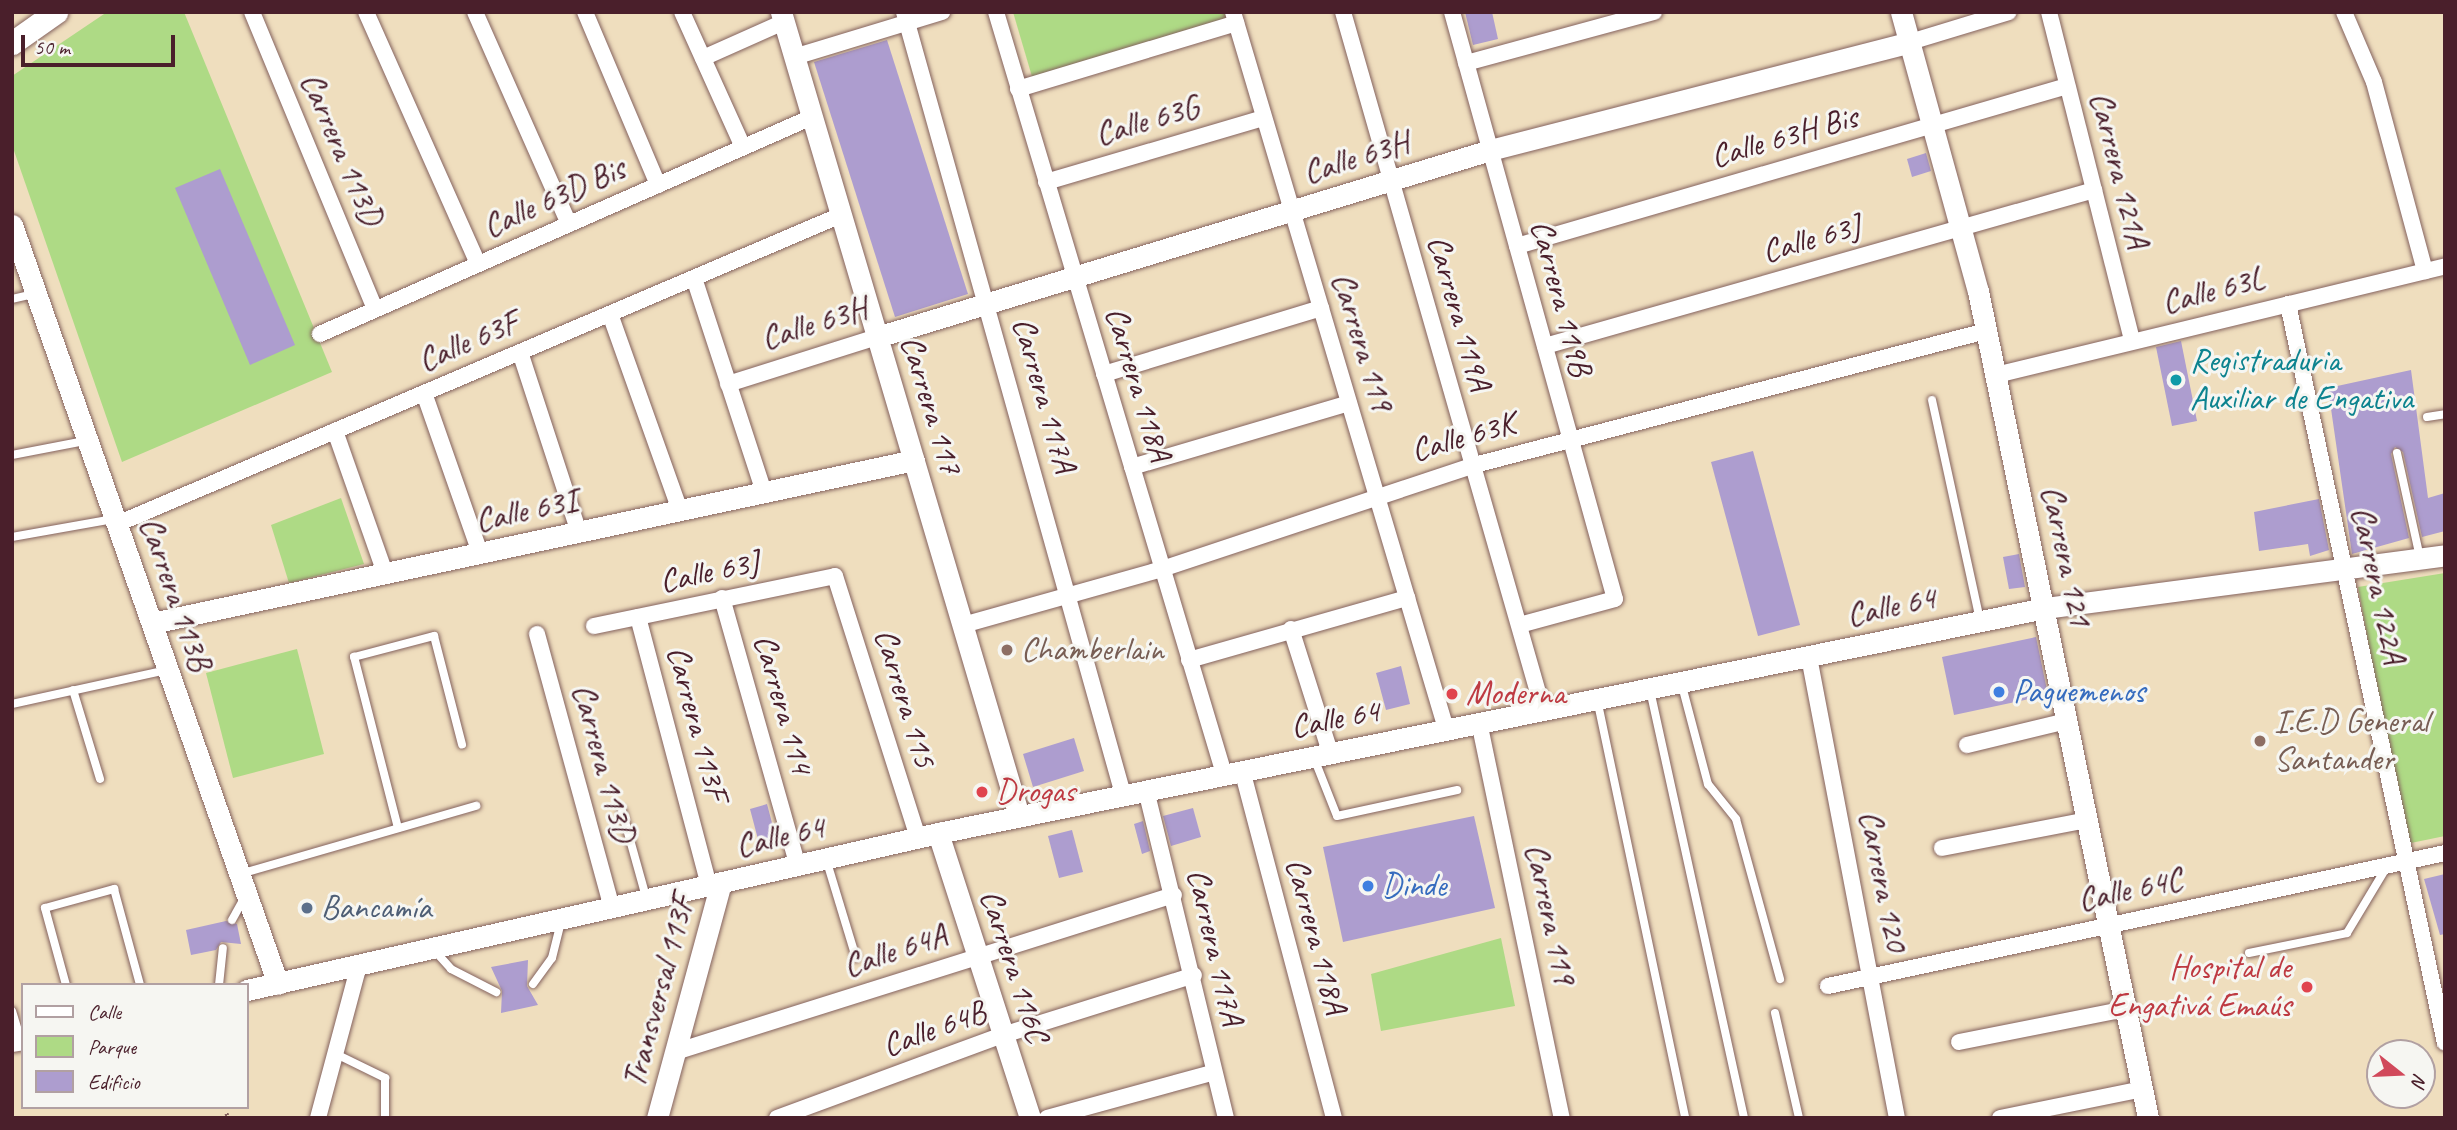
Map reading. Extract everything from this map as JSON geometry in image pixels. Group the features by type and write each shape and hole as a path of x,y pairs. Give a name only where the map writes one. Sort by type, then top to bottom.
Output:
{"main road":[{"path":"12,43 56,12"}],"street":[{"name":"Carrera 113D","path":"252,12 375,309"},
{"path":"366,12 478,264"},
{"path":"475,12 569,224"},
{"path":"585,12 658,185"},
{"path":"682,12 743,147"},
{"path":"794,57 905,17 942,12"},
{"name":"Carrera 118A","path":"996,12 1189,660 1233,772 1334,1118"},
{"name":"Carrera 119A","path":"1343,12 1543,710"},
{"name":"Carrera 119B","path":"1452,12 1545,346 1567,438 1615,599 1519,625"},
{"path":"1466,63 1654,12"},
{"name":"Carrera 121","path":"1901,12 1961,228 1996,375 2148,1118"},
{"name":"Calle 63H","path":"728,384 1490,150 1910,42 2009,12"},
{"name":"Carrera 121A","path":"2049,12 2132,341"},
{"path":"2344,12 2374,82 2425,271"},
{"path":"702,58 783,17"},
{"name":"Carrera 117","path":"783,17 1019,816"},
{"name":"Carrera 117A","path":"905,17 1070,594 1123,794"},
{"path":"1018,89 1235,18"},
{"name":"Carrera 119","path":"1235,18 1446,729"},
{"name":"Calle 63H Bis","path":"1517,246 2067,86"},
{"name":"Calle 63D Bis","path":"320,334 812,117"},
{"name":"Calle 63G","path":"1046,182 1265,118"},
{"name":"Calle 63J","path":"1545,346 2094,190"},
{"name":"Calle 63F","path":"116,521 335,431 841,215"},
{"name":"Carrera 113B","path":"12,225 278,984"},
{"name":"Calle 63L","path":"1996,375 2445,266"},
{"path":"694,278 764,492"},
{"name":"Carrera 122A","path":"2288,304 2445,1043"},
{"path":"1104,374 1321,308"},
{"path":"610,314 680,510"},
{"name":"Calle 63K","path":"963,625 1162,569 1377,493 1567,438 1986,331"},
{"path":"520,352 579,532"},
{"path":"424,393 480,553"},
{"path":"1132,467 1349,404"},
{"path":"335,431 385,573"},
{"name":"Calle 63I","path":"152,623 914,460"},
{"name":"Calle 64","path":"248,990 1019,816 2045,608 2445,555"},
{"name":"Calle 63J","path":"594,625 835,576"},
{"name":"Carrera 115","path":"835,576 928,836"},
{"name":"Carrera 114","path":"722,598 797,866"},
{"path":"1189,660 1407,598"},
{"name":"Carrera 113F","path":"638,617 715,885"},
{"path":"1291,629 1322,753"},
{"name":"Carrera 113D","path":"537,634 612,908"},
{"name":"Carrera 120","path":"1809,657 1897,1118"},
{"path":"1967,745 2067,721"},
{"name":"Carrera 119","path":"1479,722 1562,1118"},
{"name":"Carrera 117A","path":"1146,790 1194,975 1212,1073 1226,1118"},
{"path":"1942,848 2087,820"},
{"name":"Carrera 116C","path":"928,836 977,955 1030,1118"},
{"name":"Calle 64C","path":"1828,986 2445,853"},
{"name":"Transversal 113F","path":"657,1118 715,885"},
{"name":"Calle 64A","path":"675,1052 1174,895"},
{"path":"318,1118 359,965"},
{"name":"Calle 64B","path":"777,1118 1003,1035 1194,975"},
{"path":"1959,1042 2126,1009"},
{"path":"1047,1118 1212,1073"},
{"path":"2000,1118 2142,1089"}],"lane":[{"path":"12,299 36,293"},
{"path":"1932,400 1980,621"},
{"path":"2427,417 2445,414"},
{"path":"12,454 88,440"},
{"path":"2397,453 2420,558"},
{"name":"Calle 63F","path":"12,537 116,521"},
{"path":"398,828 355,657 434,636 461,744"},
{"path":"12,704 168,670"},
{"path":"1681,682 1707,784 1736,819 1780,979"},
{"path":"1650,688 1744,1118"},
{"path":"73,690 100,779"},
{"path":"1597,699 1685,1118"},
{"path":"1322,753 1326,801 1337,816 1457,790"},
{"path":"232,920 243,884 398,828 476,806"},
{"path":"622,811 646,900"},
{"path":"826,859 856,958"},
{"path":"2249,953 2347,933 2387,865"},
{"path":"65,983 46,908 114,888 139,983"},
{"path":"533,985 552,958 562,919"},
{"path":"219,983 223,948"},
{"path":"433,948 451,969 496,992"},
{"path":"12,1011 19,1040"},
{"path":"1775,1013 1799,1118"},
{"path":"336,1054 385,1078 385,1118"}],"green space":[{"path":"107,12 184,12 332,372 122,462 12,145 12,76"},
{"path":"1013,12 1227,12 1229,21 1033,80"},
{"path":"341,498 364,564 289,583 271,525"},
{"path":"2445,573 2445,836 2406,844 2358,587"},
{"path":"297,649 324,754 233,778 206,673"},
{"path":"1501,938 1515,1006 1381,1031 1371,974"}],"building":[{"path":"1465,12 1492,12 1498,39 1473,45"},
{"path":"887,40 968,294 895,317 814,62"},
{"path":"1926,153 1931,171 1912,177 1907,159"},
{"path":"220,169 295,345 250,365 175,188"},
{"name":"Registraduria Auxiliar de Engativa","path":"2181,341 2197,421 2172,426 2156,347"},
{"path":"2411,370 2428,498 2445,493 2445,531 2422,537 2403,452 2395,447 2391,454 2409,538 2352,554 2328,388"},
{"path":"1753,451 1800,625 1758,636 1711,462"},
{"path":"2319,499 2329,550 2310,556 2308,544 2259,551 2254,512"},
{"path":"2019,554 2025,587 2009,589 2003,557"},
{"path":"2036,637 2048,695 1954,715 1942,657"},
{"path":"1401,666 1410,704 1386,710 1376,673"},
{"path":"1074,738 1084,771 1033,787 1023,754"},
{"path":"767,804 776,838 759,843 750,809"},
{"path":"1193,808 1201,837 1171,846 1163,816"},
{"path":"1474,816 1495,908 1343,942 1323,847"},
{"path":"1143,821 1150,851 1142,854 1134,824"},
{"path":"1072,830 1083,872 1059,878 1048,836"},
{"path":"2445,874 2445,934 2440,935 2424,879"},
{"path":"226,921 237,924 241,944 221,942 216,950 191,955 186,930"},
{"path":"528,960 527,986 538,1005 501,1013 502,991 491,967"}],"place":[{"name":"Registraduria Auxiliar de Engativa","path":"2176,380"},
{"name":"Chamberlain","path":"1007,650"},
{"name":"Paguemenos","path":"1999,692"},
{"name":"Moderna","path":"1452,694"},
{"name":"I.E.D General Santander","path":"2260,741"},
{"name":"Drogas","path":"982,792"},
{"name":"Dinde","path":"1368,886"},
{"name":"Bancamía","path":"307,908"},
{"name":"Hospital de Engativá Emaús","path":"2307,987"}]}
